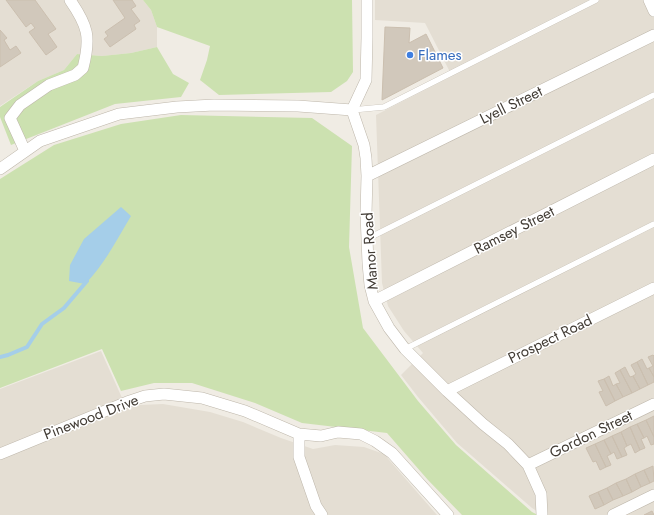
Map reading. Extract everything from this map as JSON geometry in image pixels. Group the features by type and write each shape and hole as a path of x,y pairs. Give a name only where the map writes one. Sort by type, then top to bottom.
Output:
{"street":[{"path":"25,151 10,118 20,105 49,85 75,75 83,68 88,41 86,28 70,0"},
{"path":"0,169 40,141 119,114 177,107 214,106 298,106 352,110 366,80 368,38 367,0"},
{"path":"648,0 654,11"},
{"name":"Lyell Street","path":"367,176 654,35"},
{"name":"Manor Road","path":"352,110 364,145 367,176 367,240 370,285 374,301 389,328 405,349 447,391 483,424 508,444 528,465 541,494 542,512"},
{"name":"Ramsey Street","path":"374,301 654,159"},
{"name":"Prospect Road","path":"447,391 654,288"},
{"name":"Pinewood Drive","path":"0,454 145,396 164,394 202,398 245,411 299,434 321,436 338,432 361,434 375,441 392,453 448,515"},
{"name":"Gordon Street","path":"528,465 654,404"},
{"path":"299,434 299,457 316,506 322,515"},
{"path":"613,515 654,496"}],"lane":[{"path":"352,110 384,106 596,0"},
{"path":"367,240 654,95"},
{"path":"405,349 654,224"}],"shaded area":[{"path":"0,0 143,0 151,10 157,27 157,47 131,53 102,56 77,54 64,70 38,81 0,106"},
{"path":"375,0 654,0 654,515 543,515 532,508 457,443 401,375 423,353 404,331 388,306 382,283 376,115 452,76 425,23 375,20"},
{"path":"101,351 127,409 140,405 163,404 210,412 243,422 281,438 313,449 335,445 364,447 384,454 437,515 0,515 0,389"}],"green space":[{"path":"143,0 352,0 353,72 347,81 331,92 219,95 200,80 210,46 157,27 151,10"},
{"path":"157,47 173,74 189,83 181,97 115,104 11,145 0,117 0,107 38,81 64,70 77,54 102,56 131,53"},
{"path":"181,115 312,118 352,146 349,247 363,328 418,401 456,445 532,512 538,515 462,515 428,480 387,433 302,423 255,403 192,383 154,383 121,391 102,349 0,388 0,179 54,145 121,124"}],"water":[{"path":"121,207 131,216 105,260 85,284 69,281 70,265 84,239"}],"building":[{"path":"6,0 35,0 56,29 48,34 57,47 46,55 29,32 35,28 31,23 26,27"},
{"path":"113,0 132,0 136,6 131,9 140,21 134,25 136,29 110,47 104,39 108,36 105,32 125,18"},
{"name":"Flames","path":"385,27 410,28 409,43 426,34 443,68 382,100"},
{"path":"0,30 7,38 4,40 10,50 16,46 21,53 0,67"},
{"path":"653,355 654,377 649,368 653,366 648,357"},
{"path":"642,359 647,369 649,368 654,377 654,382 648,385 637,362"},
{"path":"637,362 648,385 640,389 633,376 636,374 631,365"},
{"path":"625,367 630,377 633,376 640,389 632,393 620,370"},
{"path":"620,370 632,393 623,397 616,384 620,383 615,373"},
{"path":"609,376 613,386 616,384 623,397 615,401 604,379"},
{"path":"604,379 615,401 606,406 599,392 603,391 598,381"},
{"path":"654,416 654,437 646,420"},
{"path":"646,420 654,437 654,444 651,445 647,436 644,438 637,424"},
{"path":"637,424 644,438 641,439 645,448 640,450 630,427"},
{"path":"630,427 640,450 635,453 631,444 627,446 621,432"},
{"path":"621,432 627,446 624,448 627,455 622,457 612,436"},
{"path":"612,436 622,457 617,459 614,452 611,454 604,440"},
{"path":"604,440 611,454 607,456 611,465 606,467 595,444"},
{"path":"595,444 606,467 600,470 596,461 593,462 586,448"},
{"path":"653,466 654,481 650,483 644,470"},
{"path":"644,470 650,483 641,487 635,474"},
{"path":"635,474 641,487 632,492 626,479"},
{"path":"626,479 632,492 623,496 616,483"},
{"path":"616,483 623,496 613,500 607,488"},
{"path":"607,488 613,500 604,505 598,492"},
{"path":"598,492 604,505 595,509 589,496"},
{"path":"652,511 654,515 644,515"}],"waterway":[{"path":"0,357 27,347 42,324 64,308 87,281"}],"place":[{"name":"Flames","path":"410,55"}]}
